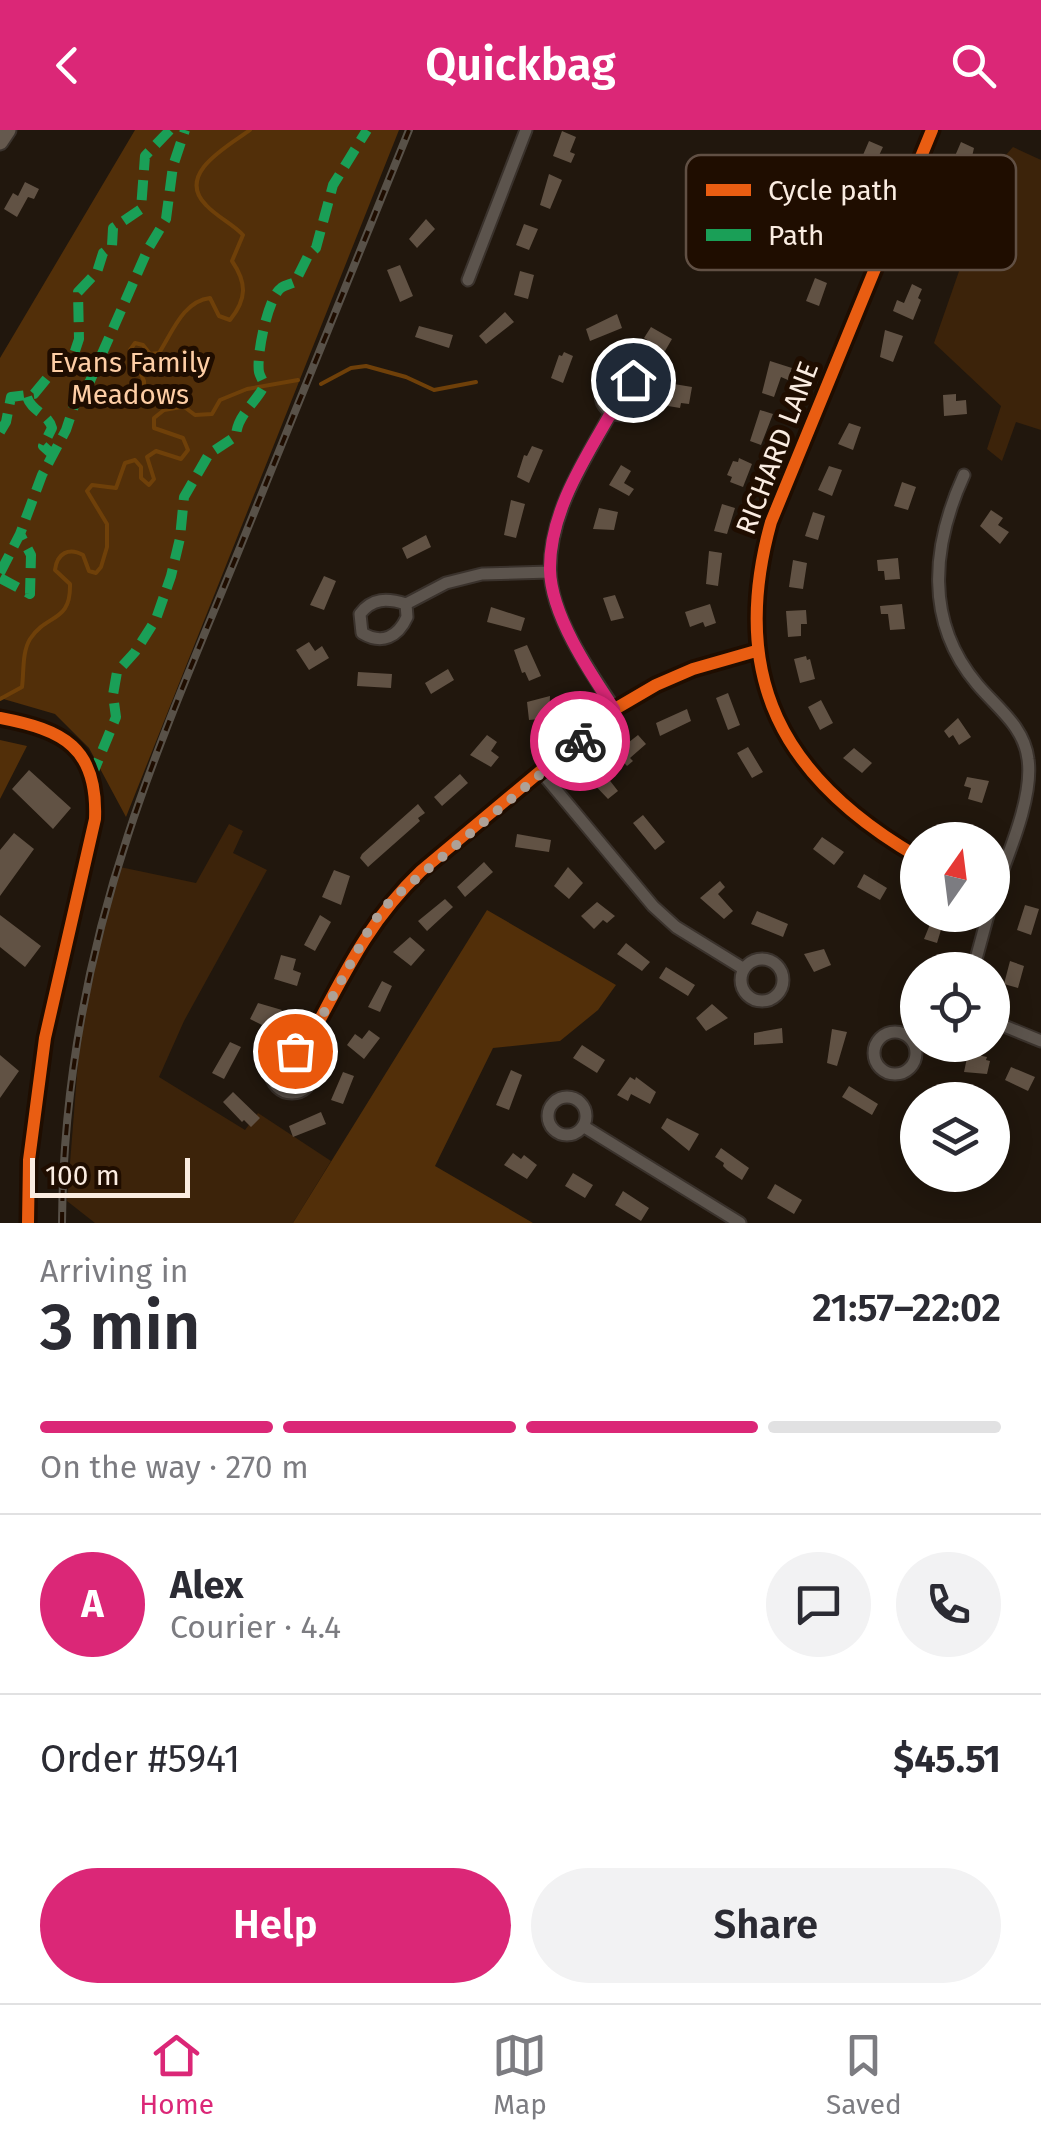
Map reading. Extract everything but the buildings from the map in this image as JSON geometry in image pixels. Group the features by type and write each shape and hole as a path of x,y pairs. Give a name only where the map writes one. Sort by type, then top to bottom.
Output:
{"main road":[{"path":"0,142 8,130"}],"street":[{"path":"468,280 526,130"},
{"name":"RICHARD LANE","path":"922,155 932,130"},
{"name":"RICHARD LANE","path":"874,270 771,522 758,577 756,651 778,720 812,776 860,821 900,845"},
{"path":"611,413 563,505 550,572 562,617 579,657 614,709"},
{"path":"964,475 940,541 938,588 943,616 963,663 1015,726 1028,757 1026,792 1010,843"},
{"path":"406,604 407,617 392,637 380,640 362,633 360,614 367,605 382,599 406,604 446,583 482,574 550,572"},
{"path":"302,1053 372,924 391,900 614,709 656,684 756,651"},
{"path":"0,718 42,726 72,744 88,769 96,803 44,1038 30,1149 28,1223"},
{"path":"542,772 652,906 676,927 744,969"},
{"path":"1010,1028 1041,1041"},
{"path":"583,1126 740,1223"}],"shaded area":[{"path":"1013,147 1041,160 1041,430 1016,422 1002,461 987,449 1001,406 934,343 959,270 1016,270 1016,155 1006,155"},
{"path":"229,824 243,831 233,853 267,870 184,1021 159,1077 245,1130 258,1113 331,1161 293,1223 95,1223 67,1201 81,1024 99,937 120,867 196,883"}],"green space":[{"name":"Evans Family Meadows","path":"135,130 399,130 126,817 89,748 55,714 0,698 0,358"},
{"path":"0,740 27,746 0,799"},
{"path":"487,910 616,985 598,1010 560,1041 493,1048 435,1166 533,1223 293,1223"}],"waterway":[{"path":"0,699 22,687 27,644 67,605 70,584 55,570 61,556 78,553 83,555 89,571 96,573 101,567 107,547 107,524 87,491 92,485 116,488 125,463 135,460 141,467 141,478 149,485 154,479 147,457 156,451 181,459 188,450 183,438 154,428 154,418 164,410 181,407 185,399 178,389 144,393 144,381 130,350 135,343 143,345 150,354 159,353 185,311 201,300 210,298 219,316 230,320 240,305 242,284 232,261 243,235 206,205 198,194 197,182 208,162 250,130"},
{"path":"321,384 351,368 366,366 434,390 476,382"},
{"path":"183,406 195,415 212,414 220,400 247,389 298,380"}],"railway":[{"path":"62,1223 67,1125 80,1026 113,882 182,689 409,130"}],"marked path":[{"path":"0,432 11,397 34,394 57,366 74,354 79,339 78,292 97,272 103,253 112,246 113,228 141,209 145,156 170,130"},
{"path":"0,573 74,406 90,381 148,249 166,219 173,166 185,130"},
{"path":"91,778 116,717 113,695 117,672 156,619 171,576 184,497 209,454 236,436 243,416 264,386 259,353 272,303 281,288 295,282 316,248 333,185 367,130"},
{"path":"27,397 50,423 52,428 43,446 53,455"},
{"path":"0,578 30,594 31,555 20,534"}],"cycle path":[{"path":"922,155 932,130"},
{"path":"874,270 771,522 759,578 757,629 763,675 777,718 800,757 832,793 900,845"},
{"path":"302,1053 368,935 421,871 615,709 693,669 756,651"},
{"path":"0,718 42,729 72,746 83,759 94,794 95,819 45,1038 29,1160 28,1223"}],"way so far":[{"path":"295,1051 302,1053 372,924 391,900 580,741"}],"route":[{"path":"580,741 614,709 579,657 562,617 550,572 563,505 576,475 611,413 627,414 639,404 640,391 633,380"}]}
